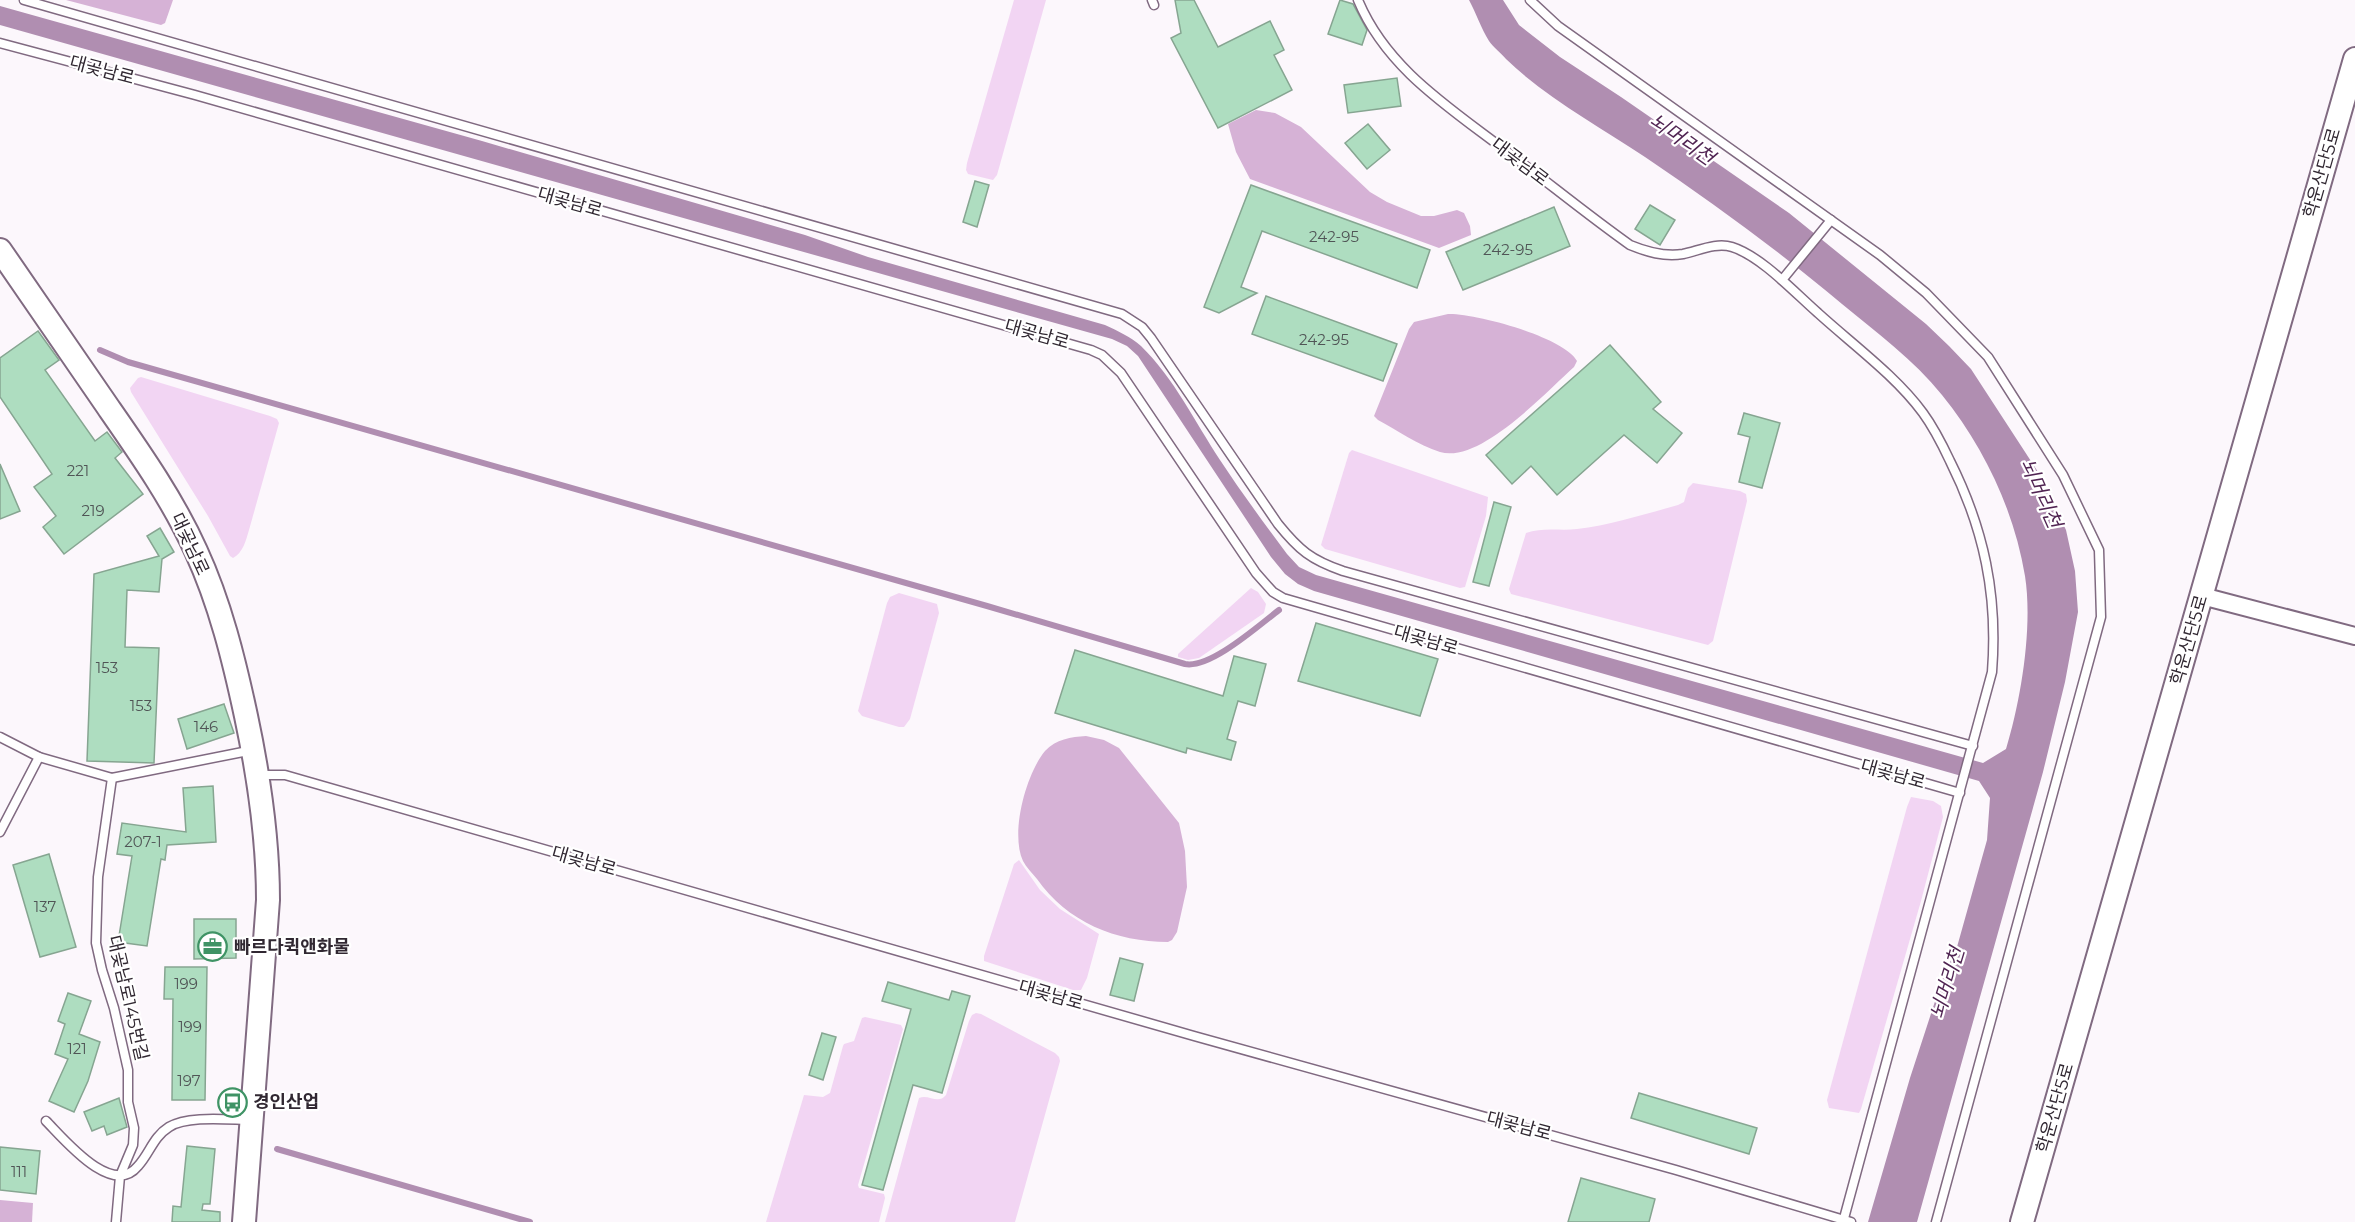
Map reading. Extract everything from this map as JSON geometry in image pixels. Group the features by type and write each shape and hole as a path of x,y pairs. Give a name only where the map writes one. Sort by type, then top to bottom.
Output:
{"street":[{"name":"학운산단5로","path":"2022,1222 2355,59"},
{"name":"대곶남로","path":"0,250 169,500 196,550 223,622 240,688 258,775 268,866 268,900 244,1222"},
{"path":"2202,596 2355,636"}],"lane":[{"path":"24,0 1122,314 1142,327 1151,338 1278,524 1301,551 1312,558 1342,571 1973,746"},
{"name":"대곶남로","path":"258,775 285,775 1194,1036 1676,1170 1846,1221 1992,672 1993,605 1985,556 1968,500 1935,430 1923,412 1885,373 1782,280 1731,246 1718,246 1668,255 1648,252 1630,245 1458,116 1405,71 1384,46 1358,0"},
{"path":"1530,0 1558,26 1888,261 1926,293 1988,357 2063,475 2099,550 2101,617 1936,1222"},
{"name":"대곶남로","path":"0,43 195,94 1091,350 1102,355 1121,373 1256,573 1273,592 1283,598 1960,794"},
{"path":"1782,280 1831,220"},
{"path":"0,737 39,757 112,778 253,750"},
{"path":"0,832 39,757"},
{"name":"대곶남로145번길","path":"112,778 98,878 96,943 129,1070 128,1102 134,1128 133,1145 120,1176 116,1222"},
{"path":"46,1121 72,1148 102,1172 120,1176 137,1168 155,1138 171,1126 192,1120 252,1120"}],"shaded area":[{"path":"66,0 173,0 165,23 161,25"},
{"path":"1014,0 1046,0 997,175 993,180 968,174 966,170"},
{"path":"1256,110 1275,113 1301,127 1370,192 1387,202 1421,216 1434,216 1457,210 1464,213 1471,235 1439,248 1250,179 1236,152 1228,124"},
{"path":"1448,314 1497,322 1538,335 1569,352 1577,361 1574,367 1512,423 1493,437 1456,453 1440,452 1424,445 1374,416 1409,329 1414,322"},
{"path":"141,377 277,419 279,423 247,538 242,550 233,558 131,392 130,388"},
{"path":"1352,450 1488,497 1486,516 1465,587 1460,588 1325,549 1321,545 1349,453"},
{"path":"1693,483 1740,491 1746,494 1747,501 1713,641 1708,645 1511,594 1509,589 1526,533 1538,530 1571,530 1590,527 1678,505 1684,502 1688,488"},
{"path":"1251,588 1258,592 1266,604 1264,613 1199,658 1188,660 1178,657 1178,654"},
{"path":"899,593 937,604 939,613 910,719 904,727 862,716 858,711 887,603 890,597"},
{"path":"1086,736 1104,740 1119,748 1179,823 1185,851 1187,887 1177,932 1168,942 1130,938 1094,927 1063,907 1049,894 1023,861 1019,849 1019,820 1026,789 1038,761 1045,751 1059,741"},
{"path":"1911,797 1933,801 1941,806 1943,817 1921,901 1861,1109 1859,1113 1829,1108 1827,1100"},
{"path":"1019,860 1040,890 1060,909 1099,934 1087,978 1081,990 1073,990 984,961 1014,864"},
{"path":"976,1013 1055,1053 1060,1061 1015,1222 885,1222 919,1098 940,1099 946,1095 969,1021"},
{"path":"862,1018 901,1025 903,1029 858,1185 859,1188 884,1194 879,1222 766,1222 804,1095 823,1097 830,1093 843,1046 854,1041"},
{"path":"0,1200 33,1203 32,1222 0,1222"}],"water":[{"name":"뇌머리천","path":"1469,0 1503,0 1519,25 1560,57 1789,213 1926,324 1971,369 2038,472 2066,530 2075,571 2078,612 2065,682 2043,772 1917,1222 1868,1222 1910,1078 1942,980 1957,947 1987,840 1990,798 1979,781 1314,591 1298,584 1285,574 1271,557 1138,356 1127,346 1112,339 0,25 0,6 482,141 805,235 868,257 1105,325 1141,346 1164,372 1236,484 1287,554 1299,567 1316,575 1983,763 2006,749 2024,663 2028,618 2025,576 2005,503 1984,458 1957,415 1931,382 1907,358 1794,265 1696,192 1555,99 1522,73 1489,41"}],"building":[{"path":"1175,0 1194,0 1218,47 1270,21 1284,50 1274,55 1292,90 1218,128 1171,38 1181,33"},
{"path":"1340,0 1353,4 1367,30 1362,45 1328,34"},
{"path":"1397,78 1401,106 1348,113 1344,85"},
{"path":"1368,124 1390,150 1367,169 1345,143"},
{"path":"975,181 989,185 977,227 963,222"},
{"path":"1251,185 1430,250 1417,288 1262,231 1241,287 1257,293 1219,313 1204,307"},
{"path":"1650,205 1675,220 1660,245 1635,229"},
{"path":"1554,207 1570,246 1463,290 1446,252"},
{"path":"1266,296 1397,344 1383,381 1252,334"},
{"path":"38,331 59,360 45,370 95,441 107,432 122,452 115,458 143,494 64,554 43,527 56,516 34,487 52,474 0,397 0,358"},
{"path":"1610,345 1661,402 1653,409 1682,433 1657,463 1624,435 1557,495 1531,466 1512,484 1486,455"},
{"path":"1744,413 1780,423 1762,488 1739,482 1750,437 1738,434"},
{"path":"0,464 20,511 0,519"},
{"path":"1494,502 1511,507 1489,586 1473,582"},
{"path":"160,528 174,552 162,559 159,592 127,590 125,647 159,648 154,763 87,761 94,574 159,556 147,536"},
{"path":"1316,623 1438,659 1420,716 1298,681"},
{"path":"1075,650 1223,696 1234,656 1266,664 1255,706 1238,701 1227,739 1236,742 1231,760 1187,748 1186,753 1055,713"},
{"path":"224,704 234,733 187,749 178,719"},
{"path":"213,786 216,842 167,845 165,860 161,859 147,946 118,942 132,856 117,854 122,823 186,832 183,788"},
{"path":"49,854 76,947 40,957 13,865"},
{"path":"194,919 236,919 236,958 194,959"},
{"path":"1120,958 1143,964 1134,1001 1110,995"},
{"path":"165,967 207,967 205,1100 172,1100 173,999 164,999"},
{"path":"888,982 949,1000 952,991 970,996 942,1093 913,1085 883,1190 862,1185 911,1009 882,1001"},
{"path":"68,993 91,1001 79,1034 100,1042 88,1081 74,1112 49,1101 68,1059 55,1054 65,1024 58,1021"},
{"path":"822,1033 836,1037 823,1080 809,1075"},
{"path":"1639,1093 1757,1128 1749,1154 1631,1118"},
{"path":"119,1098 127,1127 107,1135 104,1126 92,1131 84,1112"},
{"path":"187,1146 215,1149 210,1204 203,1204 202,1210 220,1212 220,1222 172,1222 173,1206 181,1207"},
{"path":"0,1147 40,1151 36,1194 0,1190"},
{"path":"1581,1178 1655,1199 1649,1222 1568,1222"}],"waterway":[{"path":"100,350 128,362 1185,664 1207,660 1234,645 1279,610"},
{"path":"277,1149 530,1222"}],"place":[{"name":"빠르다퀵앤화물","path":"213,947"},
{"name":"경인산업","path":"232,1102"}]}
